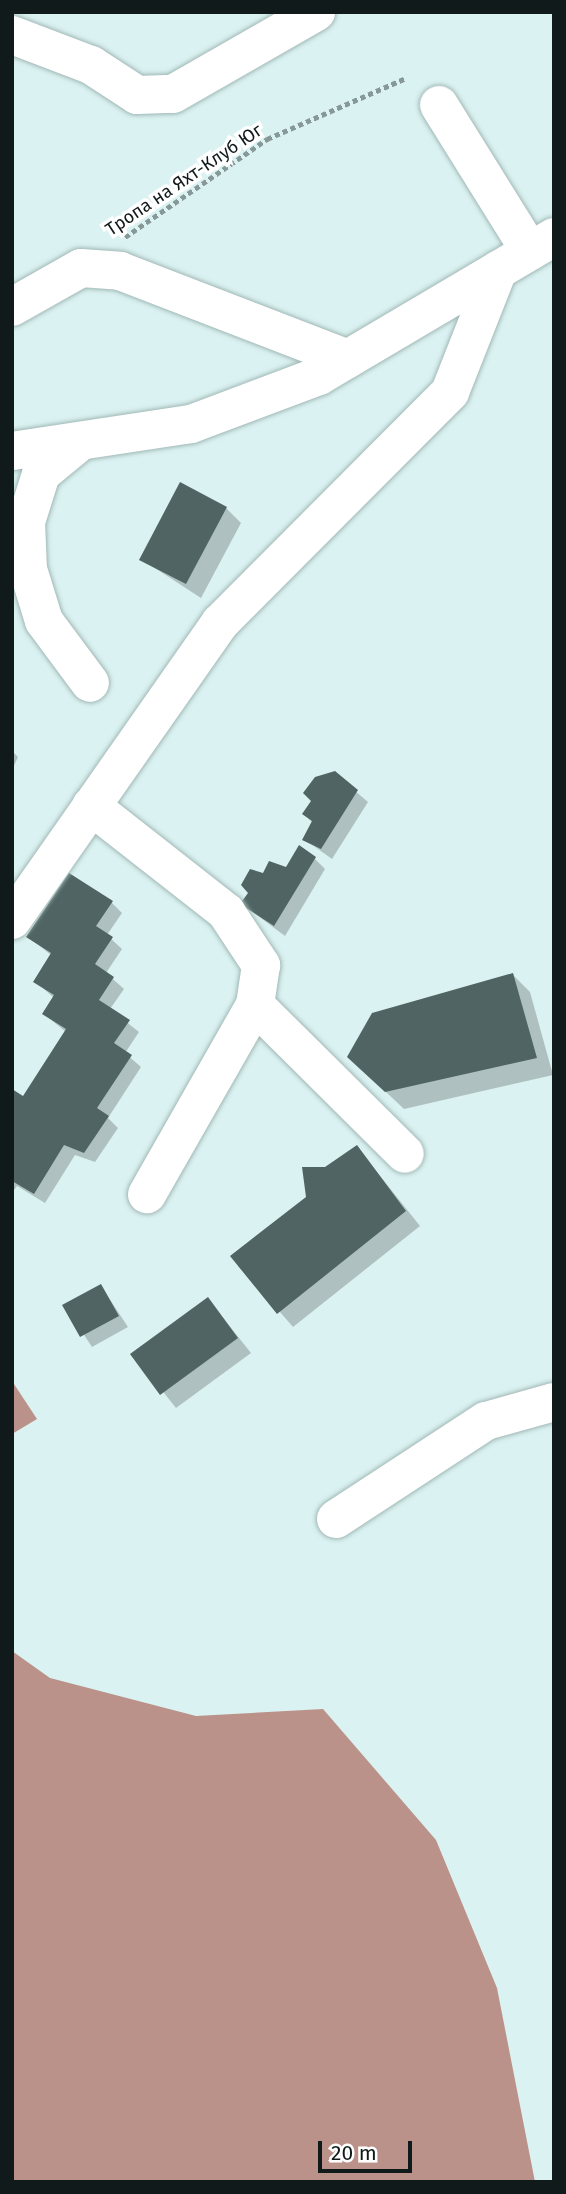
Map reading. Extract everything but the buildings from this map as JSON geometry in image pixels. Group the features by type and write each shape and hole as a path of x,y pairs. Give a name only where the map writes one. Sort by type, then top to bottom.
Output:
{"lane":[{"path":"12,35 91,65 137,95 173,94 317,12"},
{"path":"12,451 76,445 191,424 319,376 542,244 439,105"},
{"path":"12,307 81,268 120,271 348,359"},
{"path":"12,919 220,623 450,392 498,271"},
{"path":"76,445 41,474 26,522 28,569 44,621 90,684"},
{"path":"91,806 226,912 261,965 255,1005 147,1194"},
{"path":"255,1005 405,1154"},
{"path":"335,1520 486,1421 554,1402"}],"path":[{"name":"Тропа на Яхт-Клуб Юг","path":"113,245 267,139 406,78"}],"shaded area":[{"path":"12,1381 37,1419 12,1434"},
{"path":"12,1651 50,1678 196,1716 323,1709 436,1840 497,1988 535,2182 12,2182"}]}
